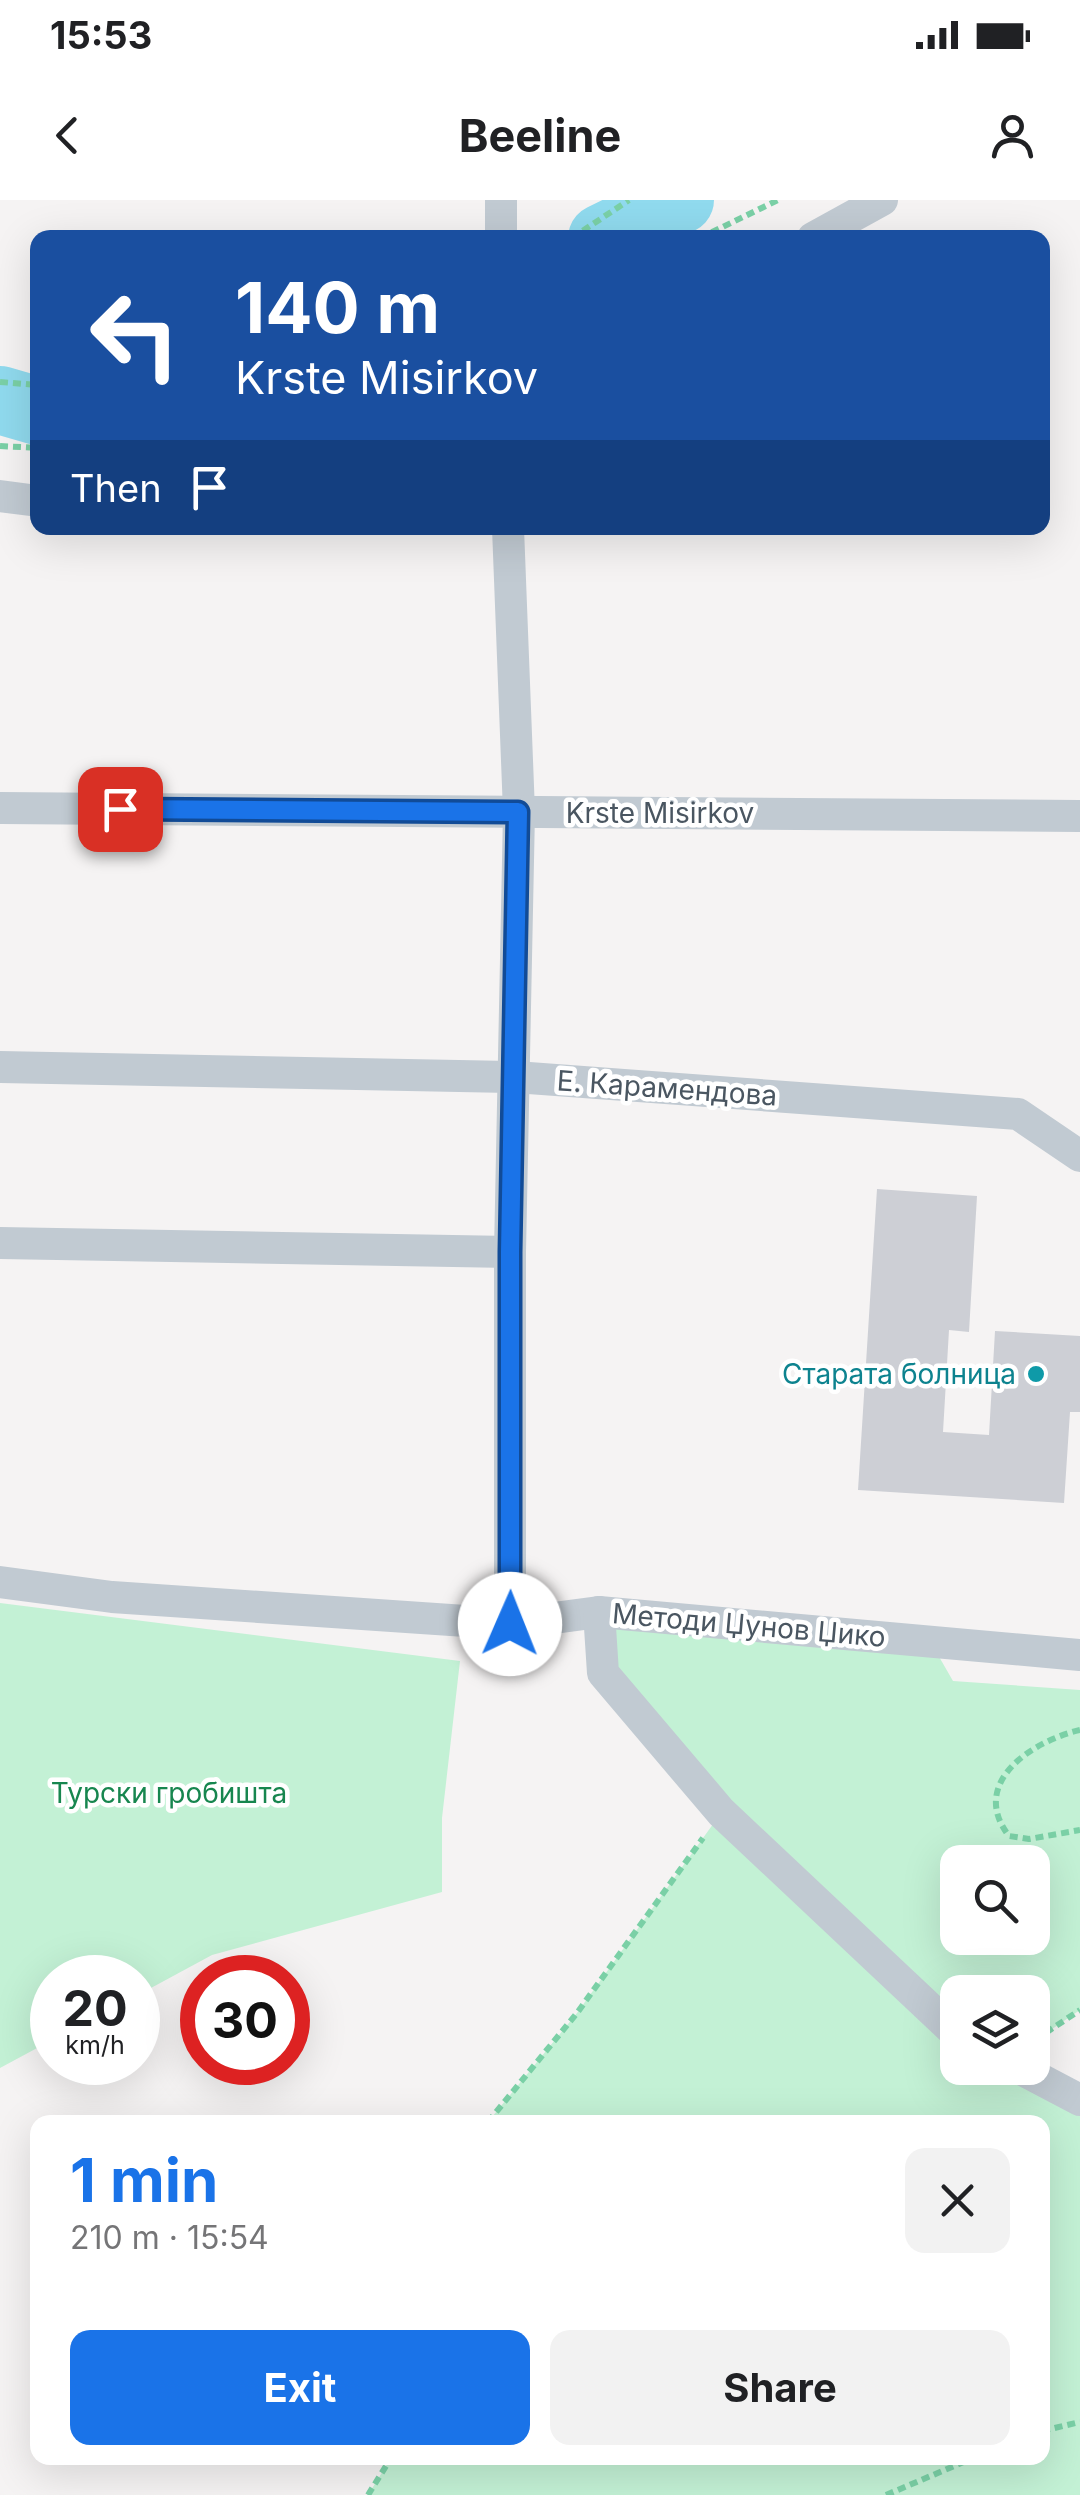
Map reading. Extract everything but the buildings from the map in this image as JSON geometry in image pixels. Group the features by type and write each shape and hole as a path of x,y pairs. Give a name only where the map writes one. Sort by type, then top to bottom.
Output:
{"street":[{"path":"501,200 501,230"},
{"path":"827,230 882,200"},
{"path":"0,496 30,500"},
{"path":"508,535 518,812 510,1252 510,1624"},
{"name":"Krste Misirkov","path":"0,808 1080,816"},
{"name":"Е. Карамендова","path":"0,1067 515,1077 1018,1114 1080,1156"},
{"path":"0,1243 510,1252"},
{"name":"Методи Џунов Џико","path":"0,1582 112,1597 510,1624 598,1612 1080,1654"},
{"path":"598,1612 603,1673 721,1812 940,2018"},
{"path":"1050,2084 1080,2100"}],"path":[{"path":"584,230 629,200"},
{"path":"716,230 778,200"},
{"path":"0,382 30,384"},
{"path":"0,446 30,448"},
{"path":"1080,1730 1058,1735 1020,1756 1000,1783 995,1803 999,1823 1010,1836 1030,1839 1080,1830"},
{"path":"494,2115 577,2013 721,1812"},
{"path":"1050,2030 1080,2010"},
{"path":"1050,2429 1080,2422"},
{"path":"368,2495 387,2465"},
{"path":"886,2495 957,2465"}],"green space":[{"name":"Турски гробишта","path":"0,1603 460,1661 442,1818 442,1892 212,1955 180,1955 180,1972 160,1983 160,1955 30,1955 30,2052 0,2068"},
{"path":"599,1612 930,1641 953,1681 1080,1690 1080,2010 1050,2030 1050,1975 940,1975 940,2085 1050,2084 1080,2100 1080,2495 368,2495 387,2465 1050,2465 1050,2115 494,2115 577,2013 721,1813 603,1673"}],"waterway":[{"path":"618,230 680,200"},
{"path":"0,400 30,409"}],"place":[{"name":"Старата болница","path":"1036,1374"}],"route":[{"path":"120,809 518,812 510,1252 510,1624"}]}
